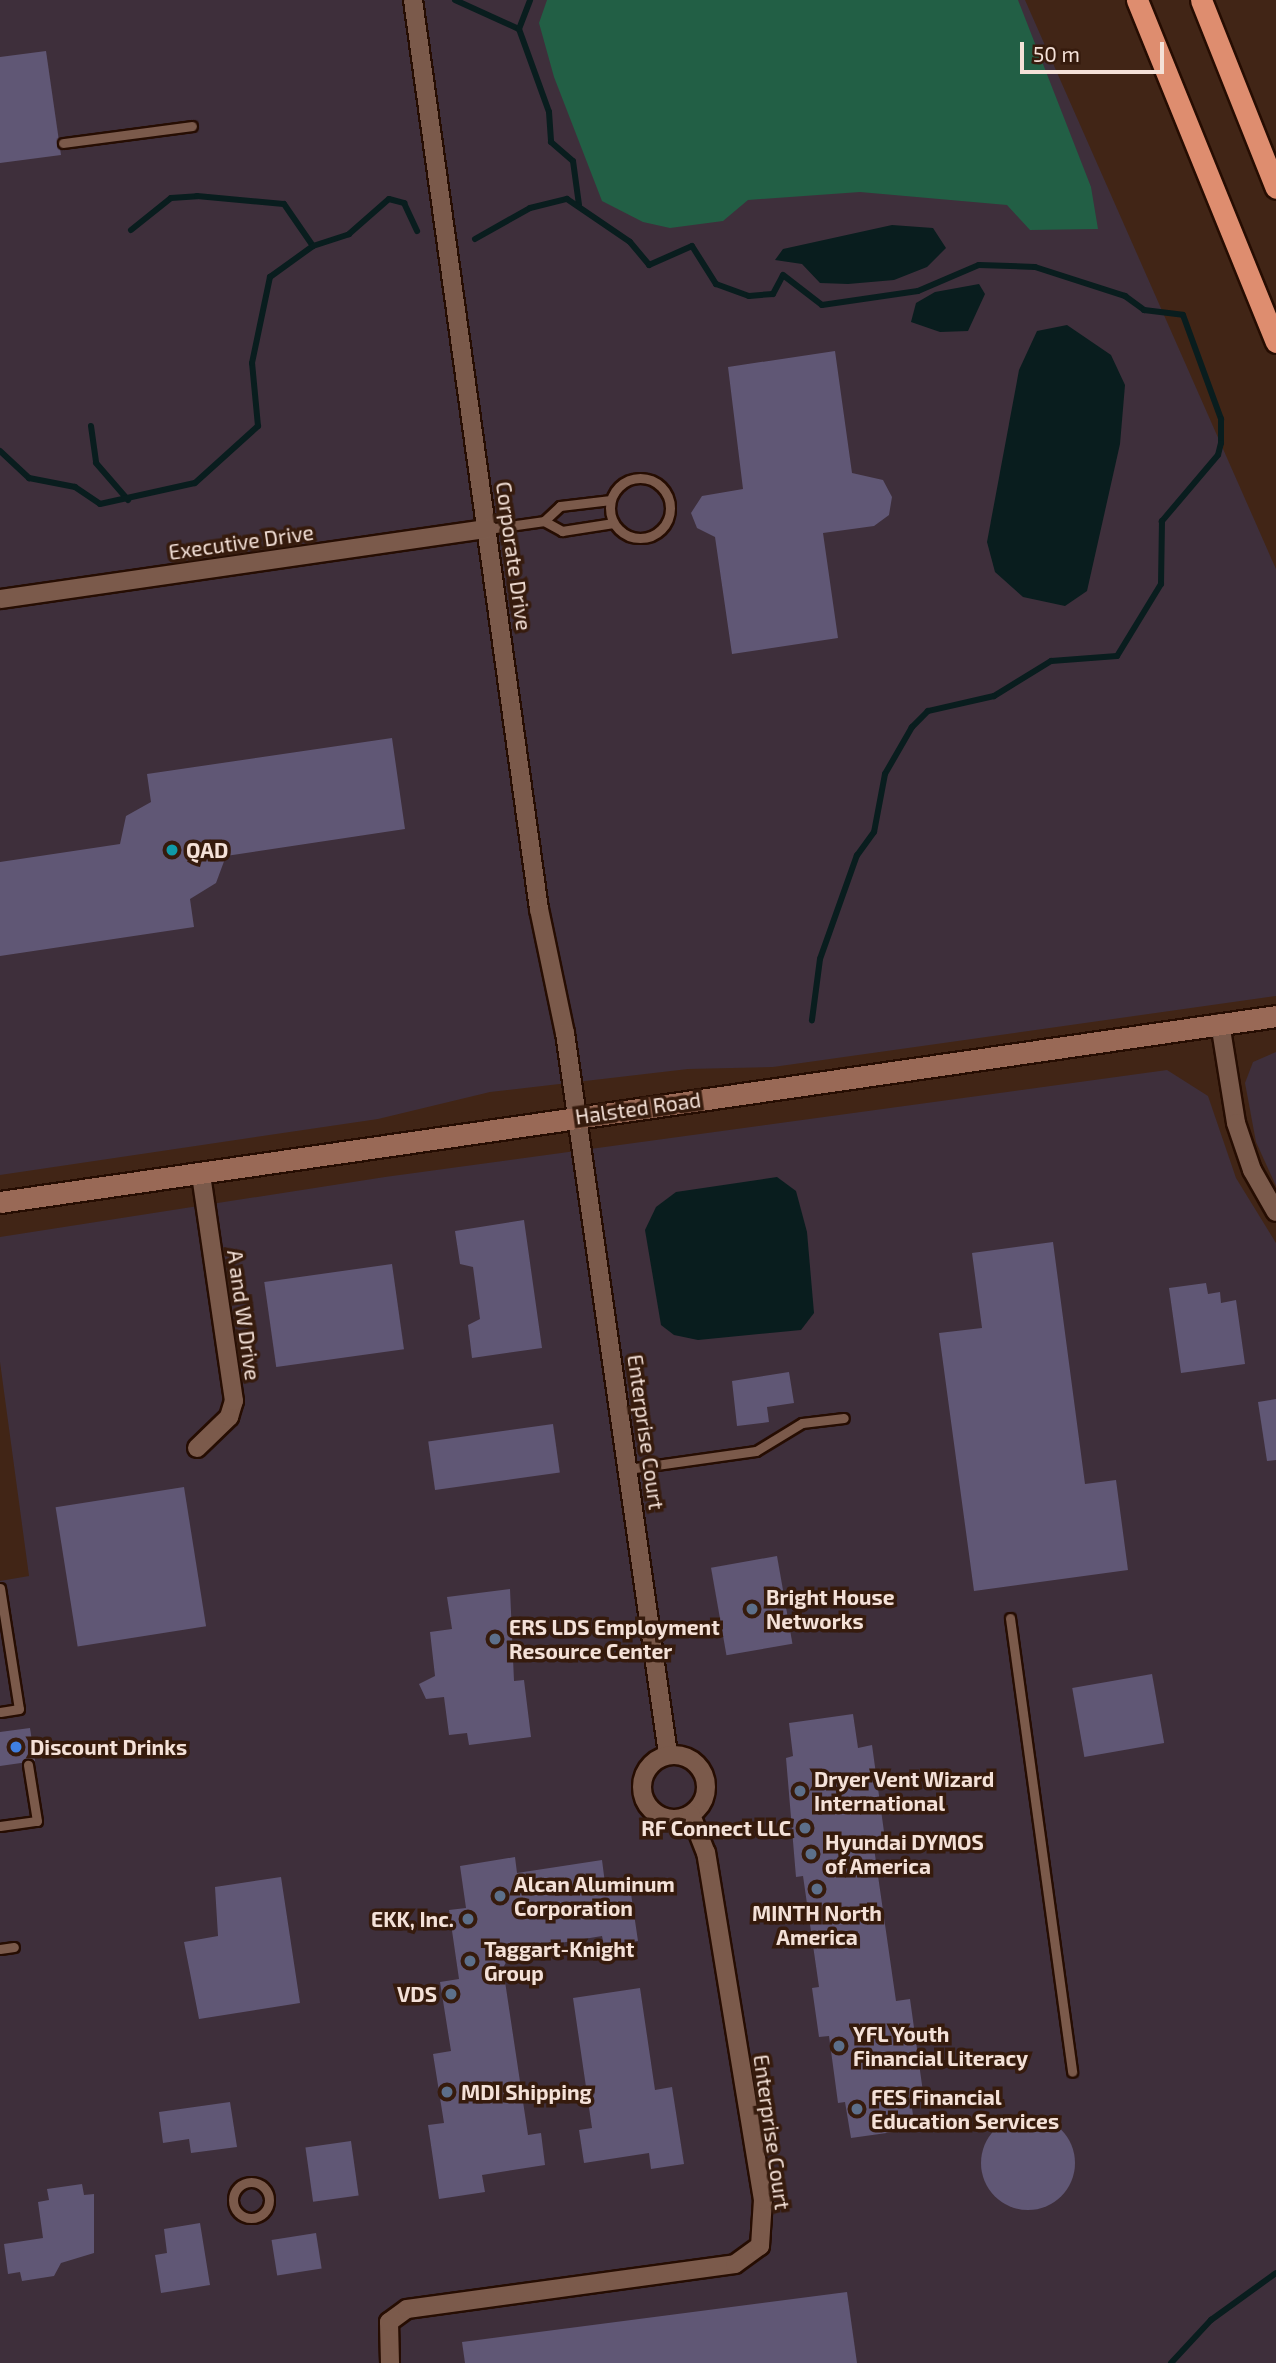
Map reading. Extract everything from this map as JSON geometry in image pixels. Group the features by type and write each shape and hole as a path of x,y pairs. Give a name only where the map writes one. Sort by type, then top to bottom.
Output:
{"highway":[{"path":"1136,0 1276,342"},
{"path":"1201,0 1276,188"}],"street":[{"name":"Corporate Drive","path":"414,0 539,909 578,1116"},
{"name":"Executive Drive","path":"0,599 488,529"},
{"name":"Halsted Road","path":"0,1202 1276,1016"},
{"path":"1220,1023 1236,1123 1252,1170 1276,1212"},
{"name":"Enterprise Court","path":"578,1116 668,1754"},
{"name":"A and W Drive","path":"197,1448 229,1417 234,1401 201,1174"},
{"path":"668,1754 693,1760 702,1769 706,1794 691,1815 666,1819 641,1792 647,1768 668,1754"},
{"name":"Enterprise Court","path":"390,2363 389,2322 407,2309 735,2264 760,2246 763,2200 706,1853 691,1815"}],"lane":[{"path":"63,143 192,126"},
{"path":"544,521 562,531 613,523 631,537 654,535 669,505 648,479 625,482 611,500 613,523"},
{"path":"488,529 544,521 559,506 611,500"},
{"path":"628,1469 756,1451 802,1423 844,1418"},
{"path":"0,1588 19,1709 0,1712"},
{"path":"1010,1618 1072,2072"},
{"path":"0,1826 37,1821 28,1765"},
{"path":"0,1949 14,1947"},
{"path":"249,2182 262,2186 270,2198 265,2212 253,2219 240,2215 233,2202 237,2189 249,2182"}],"shaded area":[{"path":"0,0 1025,0 1276,569 1276,996 773,1067 688,1069 490,1092 378,1119 0,1175"},
{"path":"1276,1052 1276,1186 1256,1142 1245,1083 1253,1062"},
{"path":"1167,1070 1208,1096 1236,1178 1276,1243 1276,2363 0,2363 0,1581 29,1576 0,1362 0,1237 385,1177"}],"green space":[{"path":"547,0 1018,0 1091,187 1098,229 1030,230 1007,205 860,192 748,200 723,221 670,228 643,222 602,201 554,77 539,23"}],"water":[{"path":"892,225 933,228 946,248 927,267 894,280 848,284 820,283 802,264 775,260 783,249"},
{"path":"979,284 985,294 968,331 940,332 911,322 916,303 935,292"},
{"path":"1067,325 1111,355 1125,385 1120,444 1087,591 1065,606 1023,597 995,572 987,542 1019,370 1037,331"},
{"path":"777,1177 796,1191 807,1232 814,1313 801,1330 698,1340 674,1335 661,1325 645,1230 656,1207 676,1192"}],"building":[{"path":"46,51 61,155 0,163 0,57"},
{"path":"835,351 852,473 883,480 892,497 889,515 874,526 823,533 838,638 732,654 715,537 697,528 691,513 702,496 743,489 728,367"},
{"name":"QAD","path":"392,738 405,829 226,856 216,883 190,899 194,927 0,956 0,862 120,844 126,816 151,802 147,774"},
{"path":"524,1220 542,1348 472,1358 468,1325 480,1319 473,1267 460,1264 455,1231"},
{"path":"1053,1242 1085,1484 1116,1480 1128,1570 974,1591 939,1333 982,1328 972,1253"},
{"path":"392,1264 404,1349 276,1367 264,1282"},
{"path":"1206,1283 1208,1294 1220,1292 1221,1303 1236,1300 1245,1364 1181,1373 1169,1288"},
{"path":"789,1372 794,1403 767,1407 769,1422 737,1426 732,1381"},
{"path":"1276,1399 1276,1460 1267,1461 1258,1402"},
{"path":"553,1424 560,1473 435,1490 428,1442"},
{"path":"184,1487 206,1626 78,1647 56,1507"},
{"name":"Bright House Networks","path":"777,1556 792,1644 726,1655 711,1568"},
{"path":"510,1589 514,1681 524,1680 531,1737 469,1745 467,1733 449,1735 444,1697 426,1699 419,1684 435,1676 430,1632 452,1629 447,1597"},
{"path":"1152,1674 1164,1743 1084,1757 1072,1688"},
{"path":"853,1714 858,1748 872,1745 885,1839 873,1841 896,2001 910,1999 923,2092 910,2094 915,2129 851,2138 845,2102 838,2103 829,2036 819,2037 812,1988 819,1987 803,1876 796,1877 786,1758 793,1756 789,1723"},
{"name":"Discount Drinks","path":"30,1728 35,1761 0,1766 0,1732"},
{"path":"515,1857 517,1873 602,1860 606,1891 630,1887 638,1941 604,1946 602,1936 512,1951 503,1968 528,2135 541,2133 545,2165 482,2175 485,2192 439,2199 428,2125 444,2123 433,2054 451,2051 440,1982 459,1979 449,1910 466,1908 460,1866"},
{"path":"281,1877 300,2003 199,2019 184,1942 218,1936 215,1887"},
{"path":"640,1988 655,2090 672,2087 684,2164 651,2169 649,2153 584,2163 579,2130 592,2128 573,1998"},
{"path":"230,2102 237,2147 191,2153 189,2139 163,2143 159,2112"},
{"path":"1028,2116 1046,2120 1061,2130 1071,2145 1075,2163 1071,2181 1061,2196 1046,2206 1028,2210 1010,2206 995,2196 985,2181 981,2163 985,2145 995,2130 1010,2120"},
{"path":"351,2141 359,2195 313,2202 305,2147"},
{"path":"82,2184 84,2195 94,2194 94,2253 61,2263 54,2276 22,2281 20,2272 8,2274 4,2244 43,2238 38,2202 49,2200 47,2189"},
{"path":"200,2223 210,2285 161,2293 155,2255 167,2253 164,2229"},
{"path":"316,2233 322,2269 277,2276 272,2240"},
{"path":"847,2292 857,2363 465,2363 462,2342"}],"waterway":[{"path":"455,0 519,29 549,112 551,142 573,161 579,205"},
{"path":"519,29 530,0"},
{"path":"131,230 171,198 197,196 284,204 313,246"},
{"path":"0,451 29,478 75,487 100,504 195,483 258,426 252,363 270,277 313,246 349,234 389,199 404,203 417,231"},
{"path":"475,239 530,208 567,199 630,242 649,265 692,246 716,284 749,296 773,294 783,275 822,305 918,291 979,265 1035,267 1125,296 1144,310 1183,315 1221,419 1221,443 1218,455 1162,521 1161,584 1117,656 1051,661 994,696 928,711 912,727 885,774 874,832 857,855 820,959 812,1020"},
{"path":"91,426 96,463 128,500"},
{"path":"1171,2363 1211,2320 1276,2273"}],"place":[{"name":"QAD","path":"172,850"},
{"name":"Bright House Networks","path":"752,1609"},
{"name":"ERS LDS Employment Resource Center","path":"495,1639"},
{"name":"Discount Drinks","path":"16,1747"},
{"name":"Dryer Vent Wizard International","path":"800,1791"},
{"name":"RF Connect LLC","path":"805,1828"},
{"name":"Hyundai DYMOS of America","path":"811,1854"},
{"name":"MINTH North America","path":"817,1889"},
{"name":"Alcan Aluminum Corporation","path":"500,1896"},
{"name":"EKK, Inc.","path":"468,1919"},
{"name":"Taggart-Knight Group","path":"470,1961"},
{"name":"VDS","path":"451,1994"},
{"name":"YFL Youth Financial Literacy","path":"839,2046"},
{"name":"MDI Shipping","path":"447,2092"},
{"name":"FES Financial Education Services","path":"857,2109"}]}
